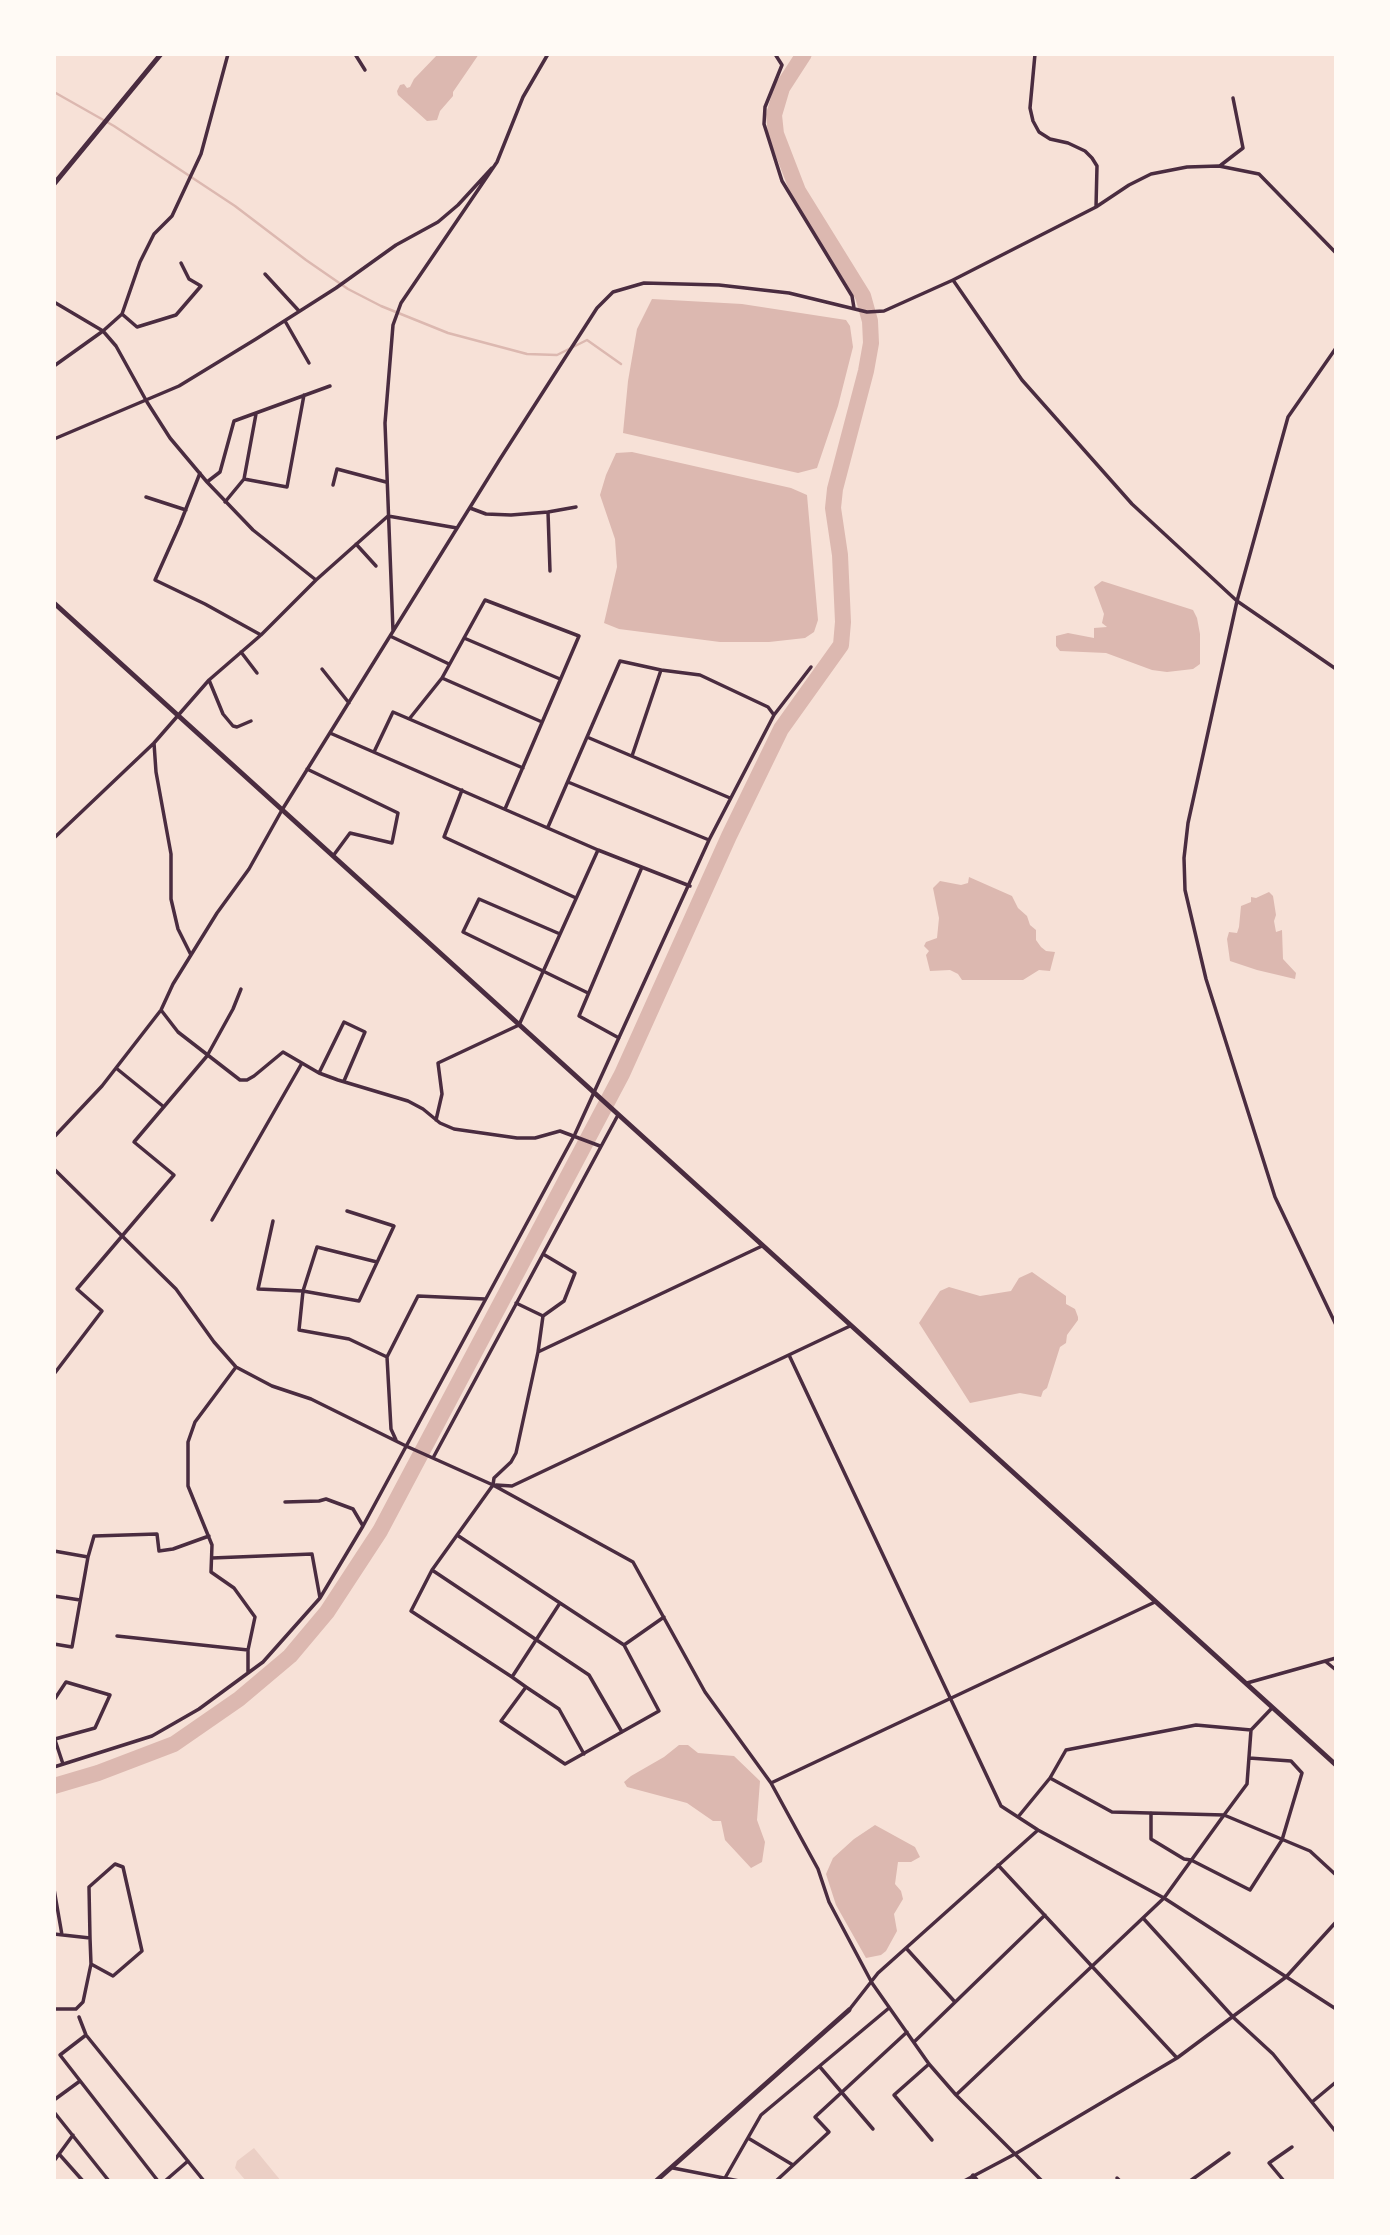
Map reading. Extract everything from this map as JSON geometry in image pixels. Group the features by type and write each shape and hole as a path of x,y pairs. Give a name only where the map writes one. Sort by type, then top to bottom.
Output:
{"street":[{"path":"54,184 161,54"},
{"path":"54,366 122,314 140,262 154,234 172,216 201,153 228,54"},
{"path":"355,54 365,70"},
{"path":"392,634 384,423 391,338 396,315 401,303 497,162 523,97 548,54"},
{"path":"775,54 782,65 765,107 764,124 782,181 852,296 854,308"},
{"path":"1035,54 1030,108 1033,121 1039,132 1050,139 1068,143 1085,151 1092,158 1097,166 1096,207"},
{"path":"1219,166 1243,148 1233,98"},
{"path":"54,439 147,402 179,386 285,321 396,245 438,222 458,205 497,162"},
{"path":"54,1137 102,1086 161,1010 173,984 216,913 249,869 307,769 567,352 597,308 613,292 644,283 719,285 789,293 867,312 884,311 953,280 1096,207 1151,174 1187,167 1219,166 1259,174 1336,253"},
{"path":"122,314 137,327 176,315 201,286 189,279 180,263"},
{"path":"265,274 299,311"},
{"path":"953,280 1023,380 1082,450 1141,513 1237,601 1336,669"},
{"path":"54,302 103,331 116,345 170,438 207,482 253,530 316,580"},
{"path":"285,321 309,363"},
{"path":"1336,348 1288,417 1237,601 1188,823 1184,858 1185,890 1206,979 1275,1197 1336,1325"},
{"path":"207,482 220,472 234,421 330,386"},
{"path":"244,479 287,486 304,395"},
{"path":"225,502 244,479 256,414"},
{"path":"333,485 337,469 386,482"},
{"path":"200,473 155,580 261,635"},
{"path":"146,497 186,510"},
{"path":"470,508 486,514 498,514 548,512 576,507"},
{"path":"548,512 550,571"},
{"path":"388,516 457,528"},
{"path":"54,838 154,743 209,680 388,516"},
{"path":"356,544 376,566"},
{"path":"410,718 442,678 485,600 579,636 505,809"},
{"path":"54,603 1336,1765"},
{"path":"392,634 449,664"},
{"path":"464,638 560,679"},
{"path":"241,652 257,673"},
{"path":"548,828 620,661 699,675 768,707 774,715"},
{"path":"54,1767 152,1736 198,1709 263,1662 320,1598 363,1526 575,1134 709,840 774,715 811,667"},
{"path":"322,669 349,703"},
{"path":"632,756 661,670"},
{"path":"442,678 542,722"},
{"path":"209,680 223,714 233,726 251,721"},
{"path":"374,752 393,712 523,768"},
{"path":"330,733 598,850 690,886"},
{"path":"587,737 731,799"},
{"path":"154,743 156,772 171,854 171,899 178,929 191,955"},
{"path":"307,769 398,813 392,843 350,833 333,856"},
{"path":"568,782 709,840"},
{"path":"462,790 444,837 576,898"},
{"path":"436,1120 442,1094 438,1063 519,1025 598,850"},
{"path":"620,1038 579,1016 642,867"},
{"path":"560,934 479,899 463,932 588,993"},
{"path":"54,1374 102,1311 77,1289 174,1175 134,1142 207,1056 241,989"},
{"path":"161,1010 178,1032 240,1080 254,1076 282,1052 319,1073 408,1101 454,1129 517,1138 535,1138 560,1131 575,1134 600,1146"},
{"path":"319,1073 344,1023 365,1032 344,1082"},
{"path":"212,1220 302,1063"},
{"path":"116,1068 164,1107"},
{"path":"433,1458 618,1114"},
{"path":"54,1169 176,1289 214,1342 236,1367 272,1386 311,1399 397,1442 493,1485 633,1562 705,1692 771,1783 818,1869 829,1902 872,1983 929,2064 956,2095 1042,2181"},
{"path":"273,1221 258,1289 303,1291 359,1301 394,1226 346,1211"},
{"path":"538,1352 762,1246"},
{"path":"377,1262 317,1247 303,1291 299,1330 349,1339 387,1357"},
{"path":"543,1254 575,1273 564,1301 543,1317 516,1453 511,1462 494,1478 493,1485 432,1570 411,1611 559,1709 584,1754"},
{"path":"397,1442 391,1429 387,1357 418,1296 486,1299"},
{"path":"516,1303 543,1317"},
{"path":"493,1485 512,1486 850,1326"},
{"path":"789,1354 948,1699 1001,1806 1038,1830 1164,1898 1336,2010"},
{"path":"236,1367 195,1422 188,1442 188,1486 212,1545 211,1572 247,1602 255,1617 248,1650 248,1673"},
{"path":"285,1502 326,1499 353,1510 363,1526"},
{"path":"54,1644 72,1647 94,1536 157,1534 159,1551 173,1549 209,1536"},
{"path":"457,1535 624,1645 659,1711 565,1764 500,1721 526,1686"},
{"path":"54,1551 88,1557"},
{"path":"212,1558 312,1554 320,1598"},
{"path":"432,1570 589,1675 622,1732"},
{"path":"54,1596 81,1600"},
{"path":"771,1783 1155,1602"},
{"path":"512,1677 560,1603"},
{"path":"624,1645 664,1617"},
{"path":"117,1636 248,1650"},
{"path":"1245,1683 1336,1658"},
{"path":"1325,1661 1336,1670"},
{"path":"54,1700 66,1682 110,1695 95,1728 55,1739 63,1764"},
{"path":"956,2095 1164,1898 1247,1784 1251,1730 1272,1708"},
{"path":"1018,1817 1050,1779 1066,1750 1196,1725 1251,1730"},
{"path":"1151,1813 1151,1839 1184,1859 1250,1890 1282,1840 1302,1773 1291,1761 1249,1758"},
{"path":"1050,1779 1112,1812 1223,1815 1310,1851 1336,1875"},
{"path":"656,2181 849,2010 878,1973 1038,1830"},
{"path":"54,2009 76,2009 83,2002 91,1964 89,1887 115,1864 123,1867 142,1951 113,1976 91,1964"},
{"path":"998,1865 1177,2058"},
{"path":"54,1889 62,1935"},
{"path":"914,2042 1045,1915"},
{"path":"1143,1918 1234,2018 1273,2053 1336,2132"},
{"path":"964,2181 975,2178 1177,2058 1286,1977 1336,1922"},
{"path":"54,1934 90,1938"},
{"path":"906,1948 955,2002"},
{"path":"725,2178 761,2115 889,2007"},
{"path":"79,2017 86,2035 204,2181"},
{"path":"776,2181 828,2132 815,2117 907,2032"},
{"path":"86,2035 60,2055 158,2181"},
{"path":"929,2064 894,2095 932,2140"},
{"path":"820,2067 873,2129"},
{"path":"54,2100 80,2081"},
{"path":"1312,2102 1336,2082"},
{"path":"54,2112 109,2181"},
{"path":"54,2161 73,2135"},
{"path":"748,2138 793,2165"},
{"path":"1284,2181 1269,2163 1292,2147"},
{"path":"1190,2181 1229,2153"},
{"path":"59,2154 83,2181"},
{"path":"165,2181 188,2161"},
{"path":"670,2168 738,2181"}],"shaded area":[{"path":"438,54 479,54 453,92 453,96 440,111 437,120 427,121 398,95 397,91 400,85 410,87 414,79"},
{"path":"652,299 742,304 846,320 850,326 853,347 838,406 817,468 798,473 623,433 637,329"},
{"path":"632,452 791,488 807,495 818,620 814,632 805,638 769,642 720,642 619,629 604,623 617,567 615,539 600,495 616,453"},
{"path":"1102,581 1193,610 1200,634 1200,664 1193,669 1167,672 1152,670 1106,653 1060,651 1056,646 1056,636 1068,633 1094,638 1094,628 1107,627 1102,623 1104,614 1094,587"},
{"path":"969,877 1012,896 1036,930 1036,940 1041,947 1055,952 1050,971 1039,970 1023,980 962,980 950,970 930,971 926,955 929,951 924,946 926,942 937,938 939,918 933,888 940,881 961,885 968,883"},
{"path":"1269,892 1273,896 1276,932 1282,930 1283,959 1296,973 1295,979 1230,961 1227,939 1229,932 1237,933 1241,906 1251,902 1251,897 1256,898"},
{"path":"1032,1272 1066,1296 1066,1304 1075,1309 1078,1317 1067,1335 1066,1343 1060,1347 1047,1388 1041,1397 1020,1393 970,1403 919,1323 940,1291 949,1287 980,1296 1011,1291 1019,1278"},
{"path":"679,1745 688,1745 698,1753 734,1756 760,1781 757,1820 765,1842 762,1862 751,1868 725,1840 721,1821 713,1821 687,1803 627,1787 624,1782 631,1776"},
{"path":"875,1825 915,1847 920,1857 911,1862 898,1862 895,1884 903,1899 894,1914 897,1931 886,1951 881,1955 866,1958 836,1905 826,1874 833,1858"},
{"path":"254,2148 281,2181 246,2181 235,2168 237,2161"}],"waterway":[{"path":"54,1786 98,1773 174,1744 239,1699 290,1656 327,1612 380,1531 622,1074 729,836 781,729 841,645 843,622 840,555 833,508 835,489 866,371 871,343 870,321 863,296 798,191 776,134 774,115 782,88 804,54"},
{"path":"54,92 114,126 235,206 348,289 381,306 448,333 527,354 557,355 587,340 621,364"}]}
